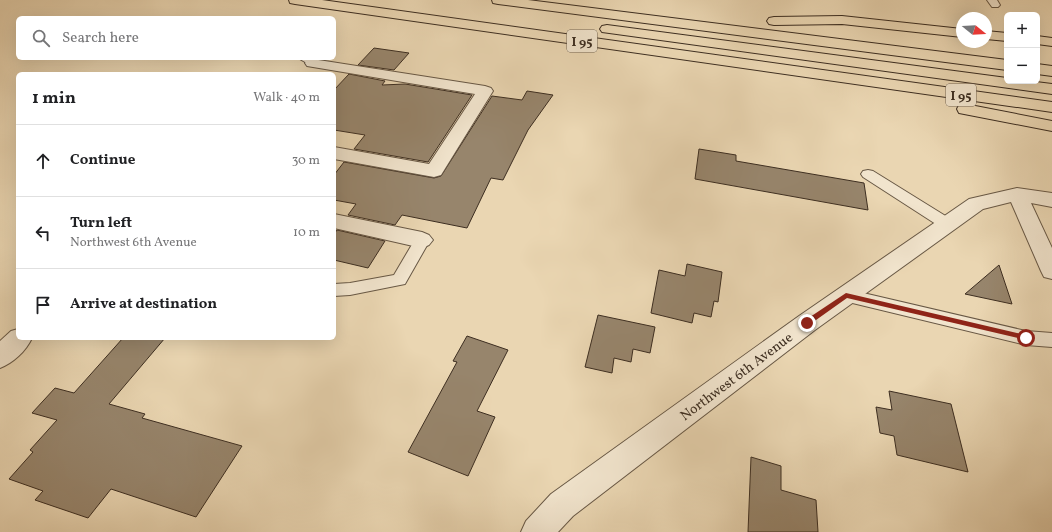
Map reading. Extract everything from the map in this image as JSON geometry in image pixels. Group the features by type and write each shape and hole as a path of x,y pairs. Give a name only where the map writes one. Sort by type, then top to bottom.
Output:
{"highway":[{"name":"I 95","path":"295,0 1052,107"},
{"path":"390,0 445,7"},
{"path":"498,0 1004,65"},
{"path":"600,0 655,7"},
{"path":"758,20 956,44"},
{"path":"774,21 842,20 956,32"},
{"path":"595,27 1052,88"},
{"path":"992,36 1004,37"},
{"path":"1040,40 1052,42"},
{"path":"1040,69 1052,71"},
{"path":"870,82 918,100 1052,126"}],"street":[{"path":"308,63 485,92 434,171 336,153"},
{"path":"1017,194 1052,271"},
{"name":"Northwest 6th Avenue","path":"537,532 562,505 846,296 976,204 1017,194 1052,200"},
{"path":"336,221 422,240"},
{"path":"0,358 18,340"}],"lane":[{"path":"868,174 947,224"},
{"path":"336,290 350,289 399,280 422,240"},
{"path":"846,296 1026,338 1052,340"}],"building":[{"path":"374,48 409,53 394,70 358,65"},
{"path":"349,74 385,81 382,85 405,84 472,95 428,162 354,149 365,135 336,130 336,88"},
{"path":"527,91 553,95 528,130 503,180 491,178 467,228 402,215 395,225 348,215 356,204 336,200 336,172 344,162 434,178 441,176 492,96 522,100"},
{"path":"699,149 736,155 736,161 864,183 868,210 695,179"},
{"path":"337,230 385,241 368,268 336,260"},
{"path":"687,264 722,272 718,302 714,301 711,317 694,313 692,323 651,313 659,270 685,276"},
{"path":"999,265 1012,304 965,294"},
{"path":"598,315 655,327 650,353 633,349 631,362 614,358 612,373 585,367"},
{"path":"467,336 508,350 477,411 495,417 468,476 408,452 457,362 453,361"},
{"path":"121,340 163,340 109,404 145,414 142,418 242,446 196,517 111,489 88,518 35,500 43,491 9,479 33,452 30,450 57,420 32,413 55,388 74,393"},
{"path":"889,391 951,404 968,472 897,455 894,436 880,433 876,407 892,410"},
{"path":"751,457 781,466 781,490 816,500 818,532 748,532"}],"route":[{"path":"807,323 846,296 1026,338"}]}
